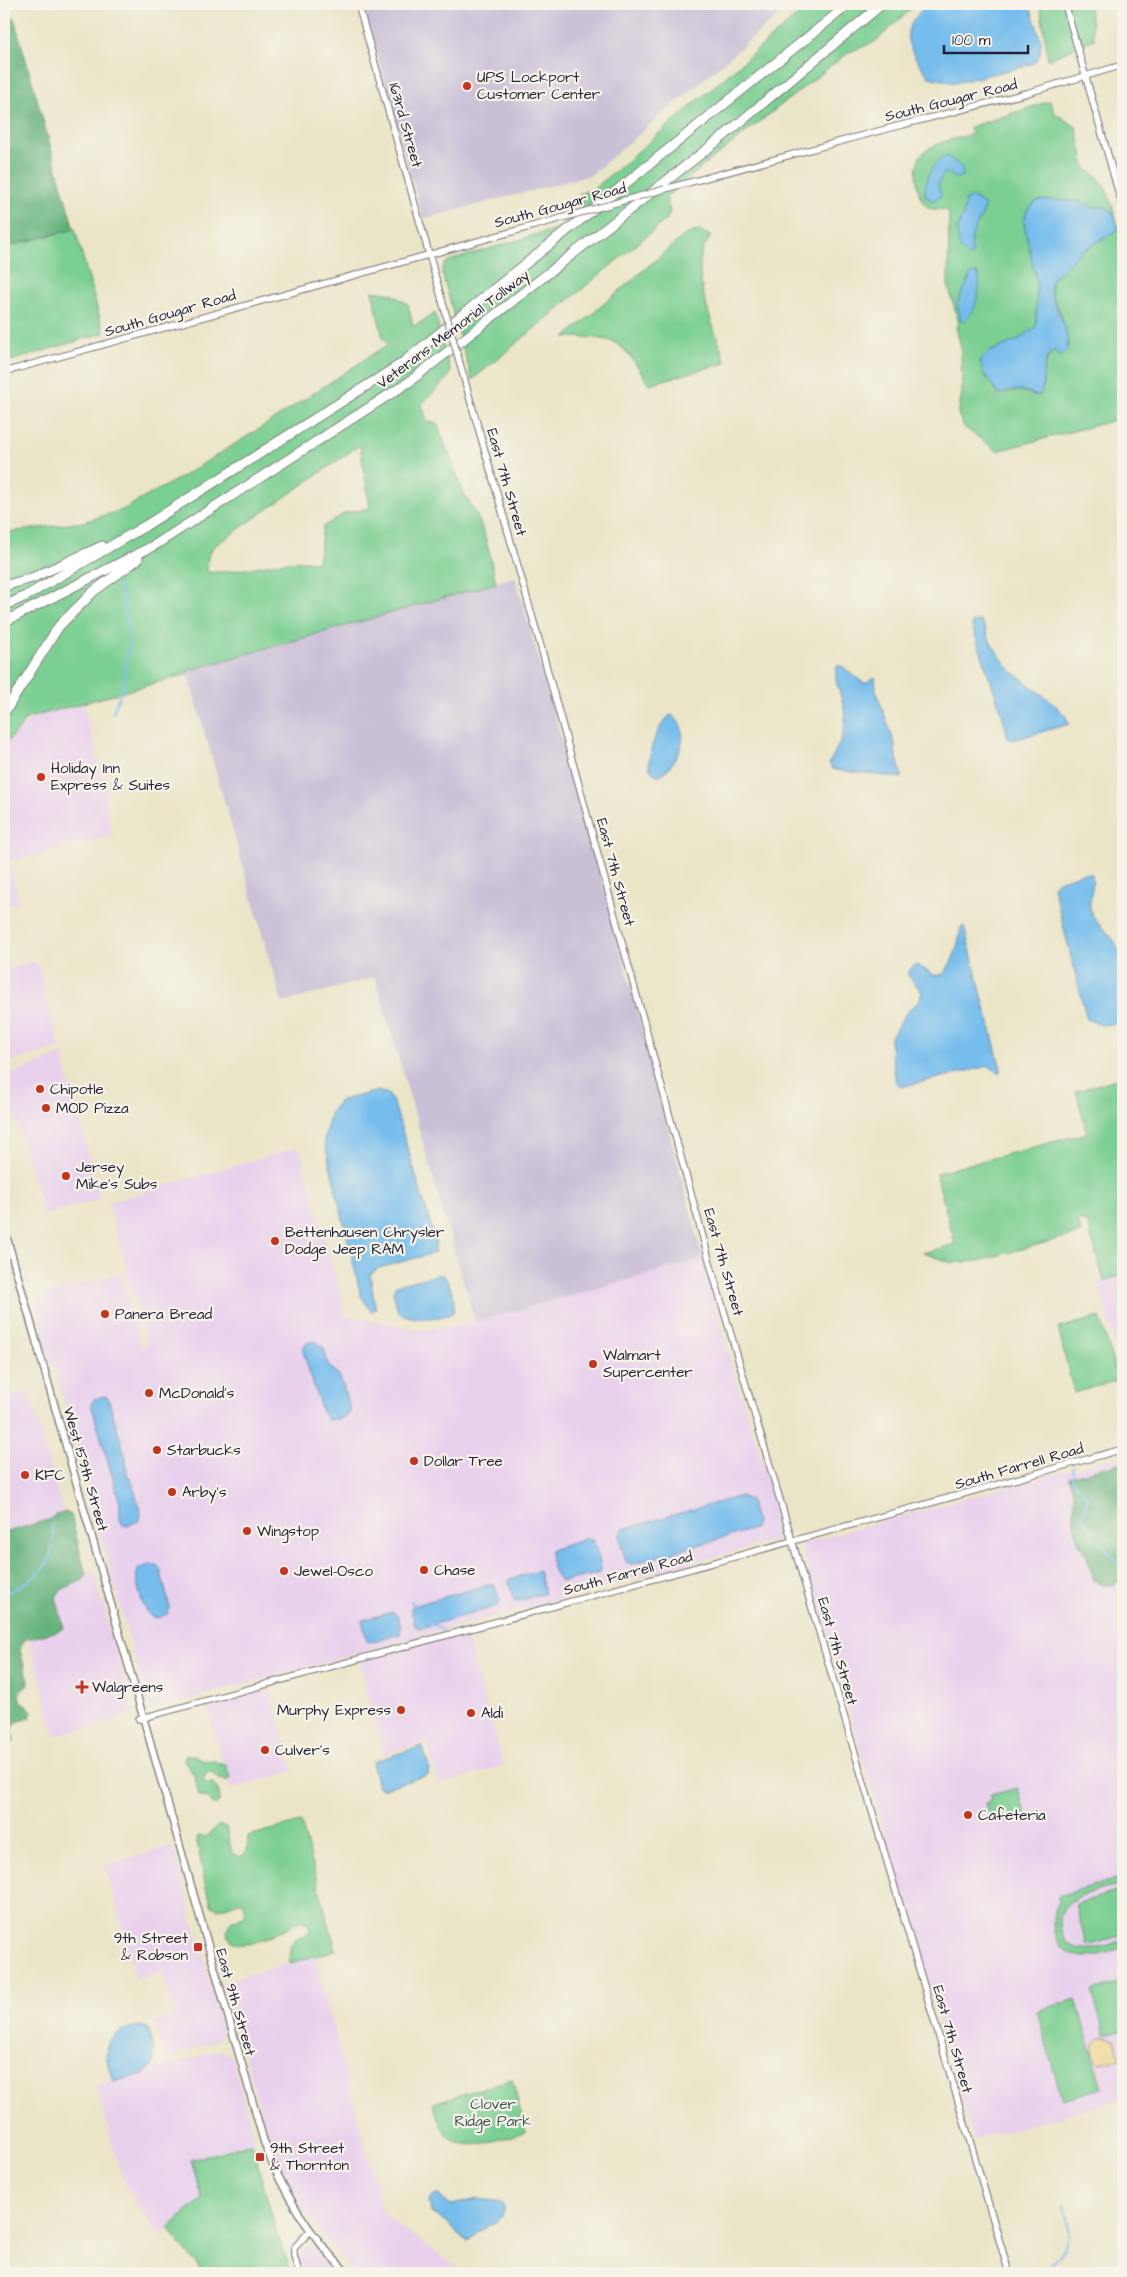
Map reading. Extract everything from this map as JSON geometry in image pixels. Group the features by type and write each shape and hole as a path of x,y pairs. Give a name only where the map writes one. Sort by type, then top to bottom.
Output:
{"highway":[{"name":"Veterans Memorial Tollway","path":"4,606 26,596 145,526 401,364 849,4"},
{"name":"Veterans Memorial Tollway","path":"4,622 166,539 409,382 720,139 882,4"},
{"path":"4,586 32,578 145,526"},
{"path":"4,713 59,626 94,591 166,539"}],"main road":[{"path":"4,1204 4,1213"},
{"name":"West 159th Street","path":"4,1228 141,1718"},
{"name":"East 9th Street","path":"141,1718 264,2142 290,2199 310,2231 347,2273"}],"street":[{"name":"163rd Street","path":"358,4 428,254"},
{"path":"1065,4 1123,208"},
{"name":"South Gougar Road","path":"4,372 428,254 886,129 1027,93 1123,65"},
{"name":"East 7th Street","path":"428,254 541,647 713,1274 1009,2273"},
{"name":"South Farrell Road","path":"141,1718 793,1542 1123,1449"},
{"path":"299,2273 294,2248 310,2231"}],"shaded area":[{"path":"363,4 792,4 591,175 423,219"},
{"path":"515,577 610,910 703,1259 475,1322 375,977 282,1003 187,671"},
{"path":"84,704 106,791 106,810 113,835 9,862 20,902 4,906 4,746 30,719"},
{"path":"36,961 60,1048 4,1063 4,970"},
{"path":"62,1054 100,1199 44,1215 5,1077"},
{"path":"299,1147 342,1299 343,1315 419,1330 450,1327 475,1322 703,1259 732,1366 787,1537 149,1710 56,1371 50,1360 35,1298 120,1273 141,1346 147,1345 108,1202"},
{"path":"1123,1275 1123,1373 1098,1283"},
{"path":"29,1391 65,1519 4,1536 4,1398"},
{"path":"1123,1455 1123,2099 974,2140 801,1544"},
{"path":"94,1571 133,1715 55,1736 29,1638 47,1583"},
{"path":"465,1631 504,1766 439,1784 427,1742 384,1754 359,1661"},
{"path":"270,1689 293,1771 230,1789 207,1707"},
{"path":"172,1846 223,2027 221,2037 216,2041 165,2058 154,2022 175,2016 163,1972 136,1979 105,1865"},
{"path":"314,1956 384,2215 465,2273 354,2273 314,2224 288,2187 272,2148 223,1982"},
{"path":"220,2050 228,2053 232,2059 256,2142 191,2160 203,2199 160,2235 137,2205 124,2180 96,2086"},
{"path":"306,2246 312,2246 339,2273 302,2273 298,2262 300,2250"}],"green space":[{"path":"811,4 916,4 875,42 849,52 666,197 670,212 667,219 472,380 442,273 443,267 448,261 559,228 583,206 579,194 595,188"},
{"path":"1040,4 1089,4 1094,39 1048,60"},
{"path":"14,18 74,229 4,247 4,21"},
{"path":"1050,101 1055,113 1076,127 1086,169 1098,177 1108,192 1123,242 1123,418 997,451 964,427 958,414 962,393 961,348 956,327 959,324 948,285 949,214 947,210 930,208 924,203 918,190 916,173 922,154 939,144 972,134 970,127","holes":["1078,201 1093,207 1106,207 1106,237 1082,251 1051,280 1052,295 1061,314 1069,345 1051,352 1043,370 1043,388 1035,396 1017,391 999,394 983,372 989,352 1016,341 1036,327 1037,284 1024,223"]},
{"path":"75,229 104,333 4,363 4,247"},
{"path":"700,231 711,236 703,249 700,261 700,275 707,306 726,363 649,384 631,358 617,344 597,338 565,337 685,235"},
{"path":"372,291 392,294 408,304 413,327 435,313 451,374 422,404 427,422 437,423 465,496 477,516 485,538 496,583 187,671 188,674 25,719 19,729 4,745 4,533 83,522 122,510 185,475 267,424 388,344 383,338","holes":["360,445 370,508 345,513 323,527 318,562 276,563 235,571 207,572 208,556 213,547"]},
{"path":"1123,1077 1123,1275 1104,1281 1087,1221 1078,1221 1081,1233 978,1261 953,1263 923,1253 955,1244 936,1173 1087,1133 1076,1091"},
{"path":"1100,1317 1118,1380 1074,1393 1058,1328"},
{"path":"1123,1462 1123,1579 1114,1585 1101,1585 1094,1580 1086,1554 1077,1538 1074,1521 1074,1496 1069,1477"},
{"path":"66,1512 71,1515 86,1575 83,1580 61,1590 56,1597 64,1628 23,1640 20,1650 28,1682 27,1686 19,1694 20,1699 32,1711 30,1718 16,1722 12,1729 14,1742 4,1748 4,1533 48,1520 57,1514"},
{"path":"186,1755 195,1755 198,1759 213,1760 219,1764 226,1764 230,1779 226,1782 223,1779 218,1779 212,1772 207,1773 203,1779 205,1783 213,1783 219,1793 218,1804 214,1805 209,1799 199,1796 195,1777 184,1760"},
{"path":"1018,1788 1026,1816 999,1823 996,1816 989,1818 985,1804 991,1801 990,1795"},
{"path":"301,1822 336,1950 290,1963 290,1948 294,1940 307,1934 310,1930 308,1924 301,1921 252,1943 242,1944 234,1942 227,1932 231,1922 246,1916 242,1901 219,1909 212,1906 205,1884 197,1841 198,1836 205,1837 219,1825 226,1827 232,1853 240,1857 247,1852 248,1836"},
{"path":"1123,1877 1123,1885 1089,1893 1071,1901 1061,1913 1060,1921 1063,1935 1067,1942 1073,1946 1081,1949 1092,1949 1123,1940 1123,1947 1090,1957 1075,1955 1067,1951 1060,1945 1053,1929 1055,1911 1059,1902 1058,1896"},
{"path":"1123,1890 1123,1935 1087,1946 1075,1904"},
{"path":"1123,1982 1123,2030 1105,2035 1092,1991"},
{"path":"1076,1999 1102,2088 1062,2099 1037,2011"},
{"name":"Clover Ridge Park","path":"512,2079 526,2132 480,2144 457,2142 448,2135 440,2122 433,2103"},
{"path":"252,2143 277,2234 292,2273 203,2273 168,2228 202,2199 191,2160"}],"sand":[{"path":"1101,2038 1115,2039 1120,2059 1099,2063 1093,2051 1095,2043"}],"water":[{"path":"928,4 1029,4 1041,40 1040,54 1034,63 955,83 929,77 910,47 908,39 911,23"},
{"path":"947,156 961,167 963,176 957,178 945,172 938,183 941,196 933,201 925,196 926,184 933,167"},
{"path":"973,197 984,205 984,210 972,238 973,254 969,257 959,247 957,230 964,212 965,200"},
{"path":"1041,200 1078,201 1093,207 1106,207 1114,214 1119,229 1082,251 1051,280 1051,294 1065,327 1068,344 1066,352 1061,357 1055,350 1047,359 1040,395 1018,390 1008,391 999,395 983,372 980,360 989,352 1016,341 1036,327 1037,284 1024,223 1029,208"},
{"path":"977,273 979,285 975,304 964,321 961,321 957,304 971,274"},
{"path":"981,620 991,643 1008,668 1054,704 1065,715 1069,724 1013,740 1008,738 1003,717 972,626 972,623"},
{"path":"837,666 842,666 862,682 866,683 875,677 876,691 895,744 902,778 837,770 833,769 829,763 840,743 845,724 844,708 836,676"},
{"path":"671,715 678,721 682,729 681,747 672,764 659,776 650,769 650,756 658,731"},
{"path":"1083,873 1092,874 1091,912 1096,921 1115,942 1119,951 1124,982 1123,1023 1102,1025 1087,1019 1053,886 1058,881"},
{"path":"964,926 1001,1069 999,1073 989,1066 901,1087 896,1083 890,1039 905,1014 920,1000 922,992 907,974 915,964 934,975 942,975 953,958 961,927"},
{"path":"379,1091 388,1094 394,1104 436,1242 434,1253 379,1268 370,1274 376,1309 371,1311 361,1296 324,1140 331,1111 341,1100"},
{"path":"444,1275 449,1283 453,1298 453,1312 434,1318 417,1318 398,1312 393,1291 396,1285"},
{"path":"313,1341 319,1343 324,1349 328,1364 340,1377 350,1413 339,1419 328,1420 322,1412 303,1351 305,1344"},
{"path":"103,1396 107,1397 109,1401 126,1459 127,1475 132,1482 141,1514 140,1520 128,1526 123,1525 120,1520 120,1503 91,1404 94,1399"},
{"path":"741,1496 750,1500 756,1521 754,1529 632,1564 626,1562 619,1536 623,1529"},
{"path":"585,1539 592,1540 594,1543 601,1566 600,1573 561,1582 556,1576 550,1558 551,1550"},
{"path":"150,1564 157,1565 160,1569 170,1608 167,1614 157,1618 150,1616 147,1612 137,1580 138,1569"},
{"path":"539,1571 545,1593 519,1601 514,1600 509,1582 510,1579"},
{"path":"491,1584 495,1586 500,1601 498,1606 420,1628 415,1626 412,1606"},
{"path":"393,1612 400,1622 400,1634 370,1642 367,1641 362,1620"},
{"path":"422,1746 429,1767 428,1775 382,1789 378,1787 372,1762"},
{"path":"140,2026 148,2028 151,2038 154,2052 152,2067 143,2074 113,2082 106,2055 108,2044 111,2038 122,2031"},
{"path":"438,2194 447,2204 452,2205 478,2199 502,2202 504,2212 498,2220 467,2241 458,2235 450,2224 431,2213 429,2200"}],"waterway":[{"path":"113,713 125,680 125,663 129,646 123,597 119,587 116,585"},
{"path":"1073,1466 1073,1481 1088,1498 1083,1516 1096,1537 1123,1568"},
{"path":"4,1595 27,1582 43,1569 52,1551 52,1524"},
{"path":"411,1601 415,1607"},
{"path":"432,1624 443,1631"},
{"path":"1043,2273 1067,2244 1068,2228 1064,2206"}],"place":[{"name":"UPS Lockport Customer Center","path":"467,86"},
{"name":"Holiday Inn Express & Suites","path":"41,777"},
{"name":"Chipotle","path":"40,1089"},
{"name":"MOD Pizza","path":"46,1108"},
{"name":"Jersey Mike's Subs","path":"66,1176"},
{"name":"Bettenhausen Chrysler Dodge Jeep RAM","path":"275,1241"},
{"name":"Panera Bread","path":"105,1314"},
{"name":"Walmart Supercenter","path":"593,1364"},
{"name":"McDonald's","path":"149,1393"},
{"name":"Starbucks","path":"157,1450"},
{"name":"Dollar Tree","path":"414,1461"},
{"name":"KFC","path":"25,1475"},
{"name":"Arby's","path":"172,1492"},
{"name":"Wingstop","path":"247,1531"},
{"name":"Chase","path":"424,1570"},
{"name":"Jewel-Osco","path":"284,1571"},
{"name":"Walgreens","path":"82,1687"},
{"name":"Murphy Express","path":"401,1710"},
{"name":"Aldi","path":"471,1713"},
{"name":"Culver's","path":"265,1750"},
{"name":"Cafeteria","path":"968,1815"},
{"name":"9th Street & Robson","path":"198,1947"},
{"name":"9th Street & Thornton","path":"260,2157"}]}
